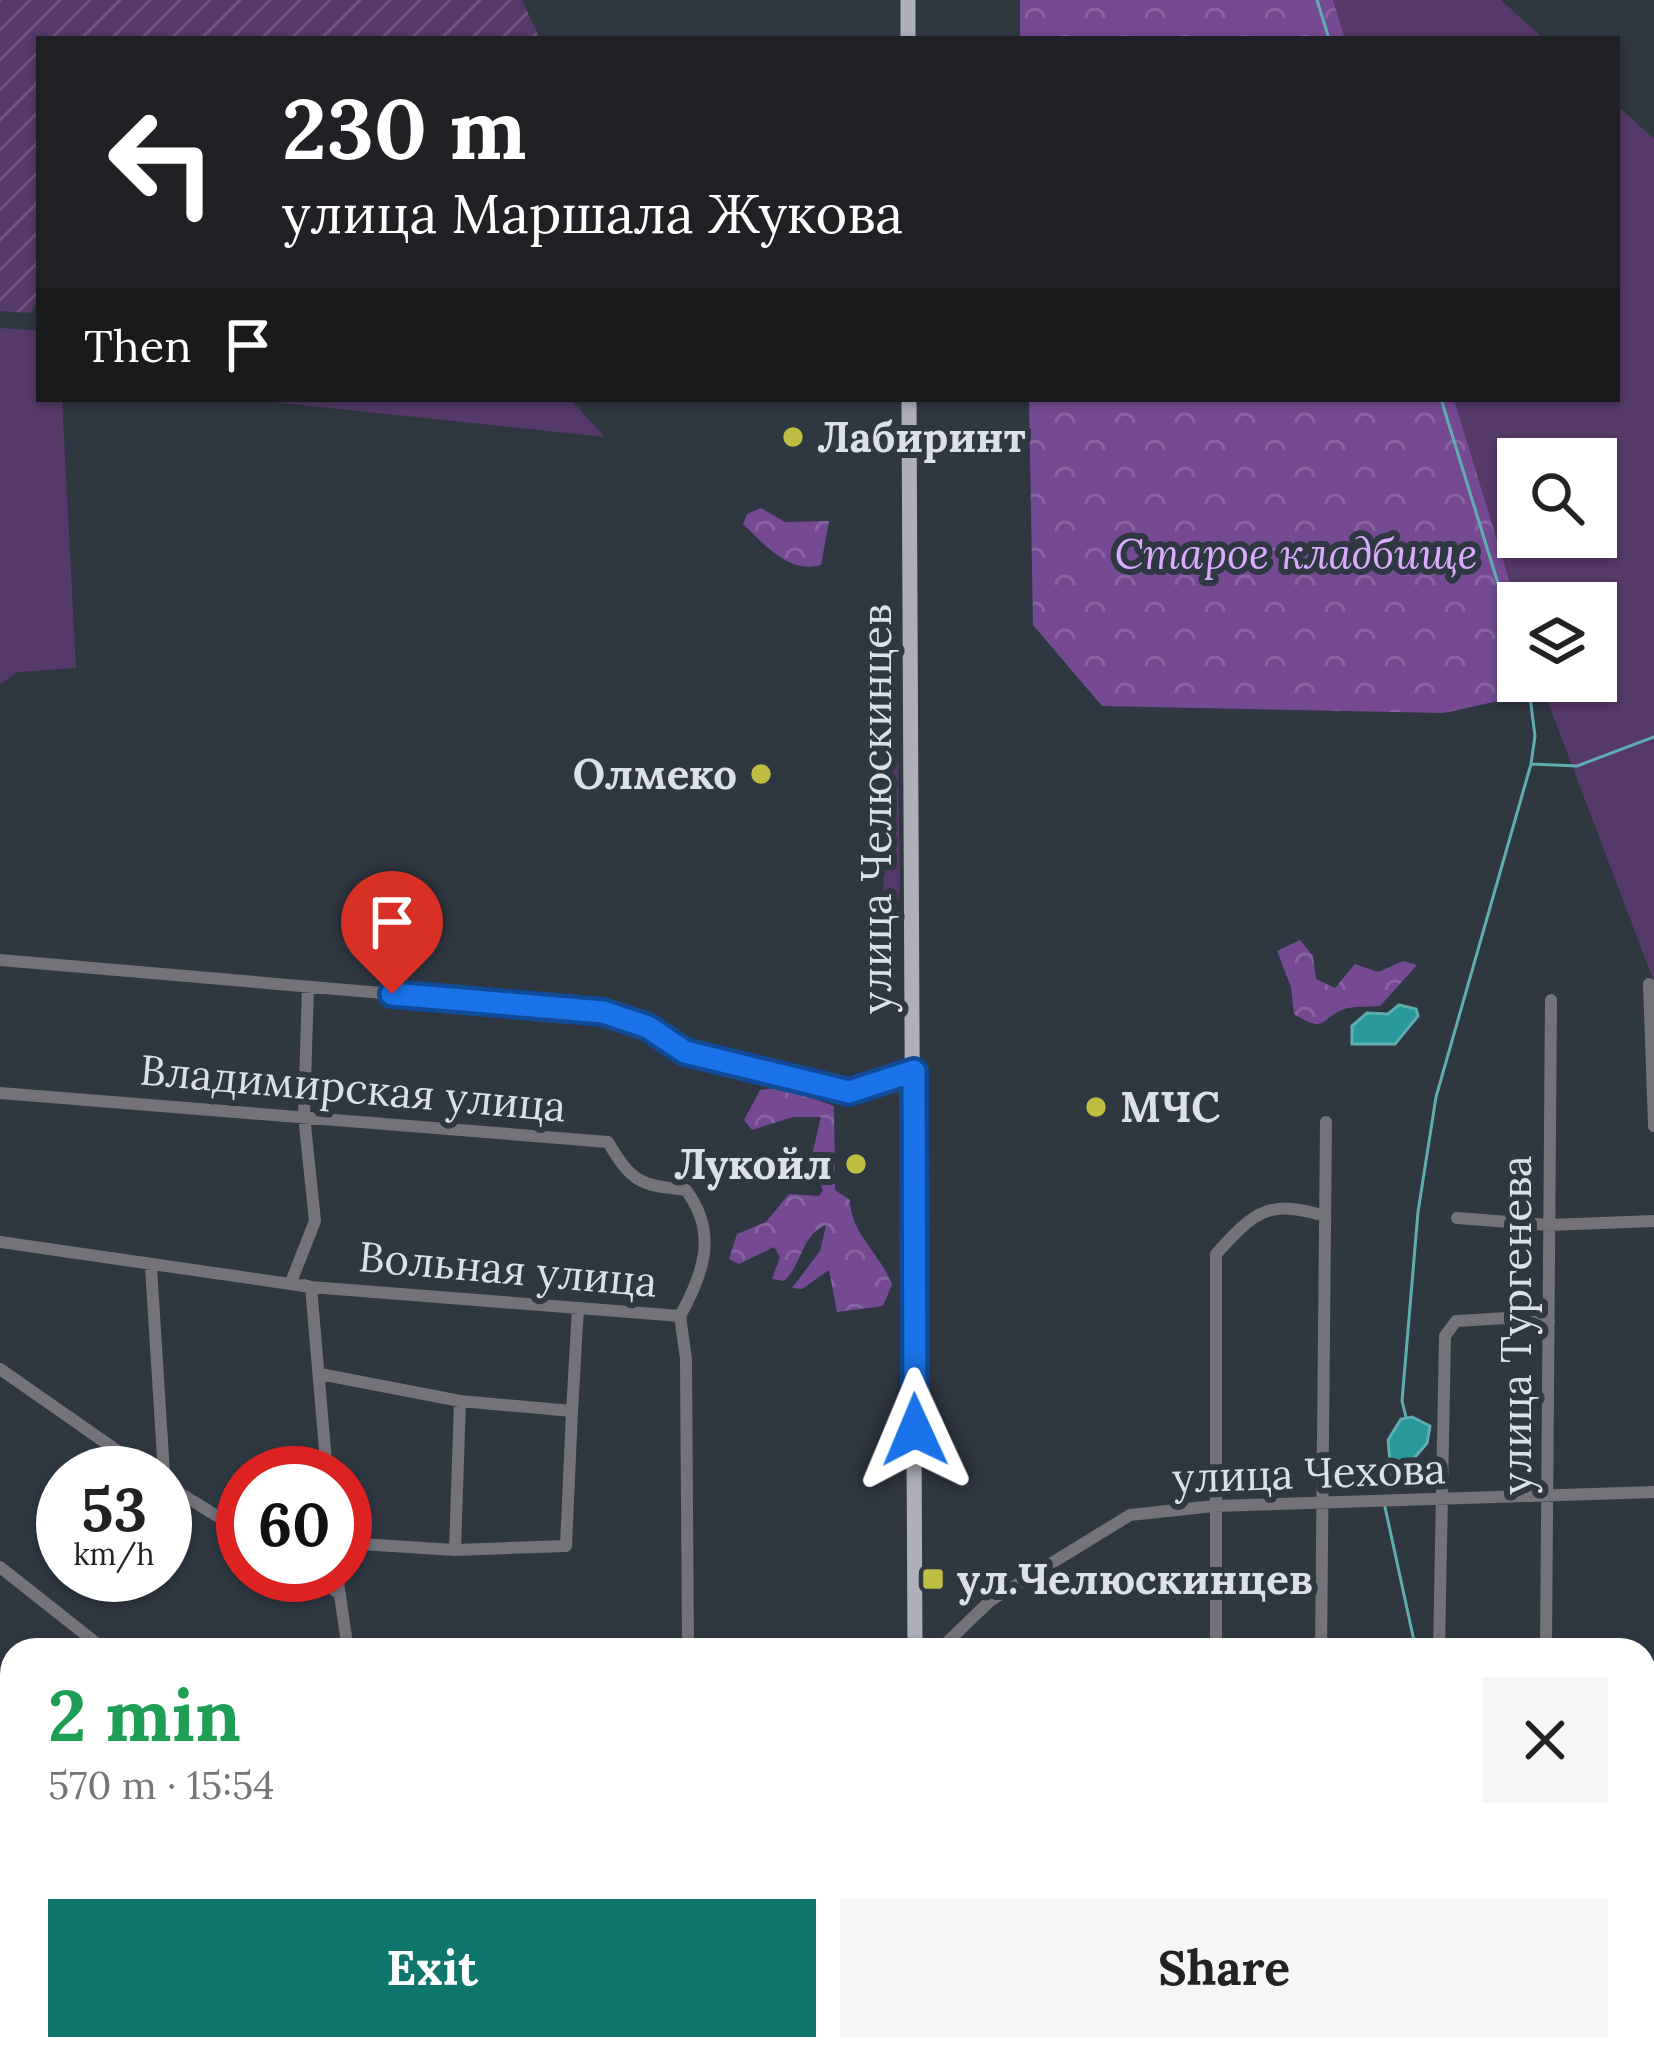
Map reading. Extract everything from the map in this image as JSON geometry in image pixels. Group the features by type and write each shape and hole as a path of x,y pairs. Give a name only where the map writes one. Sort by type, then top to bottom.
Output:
{"main road":[{"path":"908,0 908,36"},
{"name":"улица Челюскинцев","path":"909,402 915,1638"}],"street":[{"path":"0,960 603,1012 648,1027 685,1052 849,1092 914,1071"},
{"path":"1649,984 1654,1126"},
{"path":"0,1242 151,1268 291,1282 315,1221 304,1116 308,987"},
{"name":"улица Тургенева","path":"1546,1638 1550,1000"},
{"name":"Владимирская улица","path":"0,1093 608,1142 627,1175 648,1186 686,1190 703,1213 706,1243 700,1280 680,1316"},
{"path":"1321,1638 1326,1122"},
{"path":"1216,1638 1216,1253 1251,1216 1288,1205 1325,1216"},
{"path":"1457,1218 1549,1226 1654,1221"},
{"path":"151,1268 162,1446"},
{"name":"Вольная улица","path":"291,1282 680,1316 686,1359 688,1638"},
{"path":"311,1287 325,1446"},
{"path":"372,1545 455,1550 566,1546 578,1309"},
{"path":"1439,1638 1439,1502 1449,1326 1480,1317 1549,1321"},
{"path":"0,1369 110,1446"},
{"path":"320,1374 460,1401 572,1411"},
{"path":"455,1550 460,1401"},
{"name":"улица Чехова","path":"951,1638 990,1601 1130,1515 1214,1506 1654,1492"},
{"path":"0,1567 90,1638"},
{"path":"341,1602 346,1638"}],"shaded area":[{"path":"0,0 522,0 539,36 36,36 36,304 30,313 0,311"},
{"path":"1333,0 1501,0 1541,36 1344,36"},
{"path":"1620,108 1654,139 1654,982 1548,702 1617,702 1617,582 1510,582 1502,558 1617,558 1617,438 1497,438 1497,540 1455,402 1620,402"},
{"path":"0,328 36,331 36,402 62,402 76,668 18,672 0,684"},
{"path":"272,402 573,402 605,437"},
{"path":"892,752 898,759 900,892 898,900 884,901 880,753"},
{"path":"1399,1005 1416,1009 1418,1016 1395,1044 1352,1044 1352,1026 1367,1013 1388,1014"},
{"path":"1412,1417 1430,1426 1427,1443 1404,1470 1406,1485 1398,1487 1392,1483 1388,1440 1401,1419"}],"green space":[{"path":"1020,0 1333,0 1344,36 1020,36"},
{"name":"Старое кладбище","path":"1029,402 1455,402 1497,540 1497,558 1502,558 1510,582 1497,582 1497,701 1444,713 1102,706 1033,625"},
{"path":"761,508 785,522 829,521 821,565 788,562 760,541 743,524 747,514"},
{"path":"1300,940 1313,956 1316,979 1335,988 1355,964 1378,972 1403,961 1417,965 1380,1006 1348,1008 1313,1023 1294,1014 1291,987 1277,951"},
{"path":"781,1087 834,1106 835,1190 850,1200 855,1223 892,1285 883,1306 837,1312 829,1270 802,1289 792,1288 820,1251 826,1225 812,1235 784,1281 772,1279 780,1257 774,1247 739,1264 729,1259 737,1234 766,1222 789,1194 819,1196 823,1190 811,1159 821,1117 793,1117 752,1130 744,1120 760,1090"}],"waterway":[{"path":"1317,0 1328,36"},
{"path":"1442,402 1498,582"},
{"path":"1406,1417 1402,1401 1418,1212 1436,1097 1531,764 1535,736 1531,702"},
{"path":"1531,764 1577,766 1654,737"},
{"path":"1385,1507 1413,1638"}],"place":[{"name":"Лабиринт","path":"793,437"},
{"name":"Олмеко","path":"761,774"},
{"name":"МЧС","path":"1096,1107"},
{"name":"Лукойл","path":"856,1164"},
{"name":"ул.Челюскинцев","path":"933,1579"}],"route":[{"path":"392,994 603,1012 648,1027 685,1052 849,1092 914,1071 915,1430"}]}
